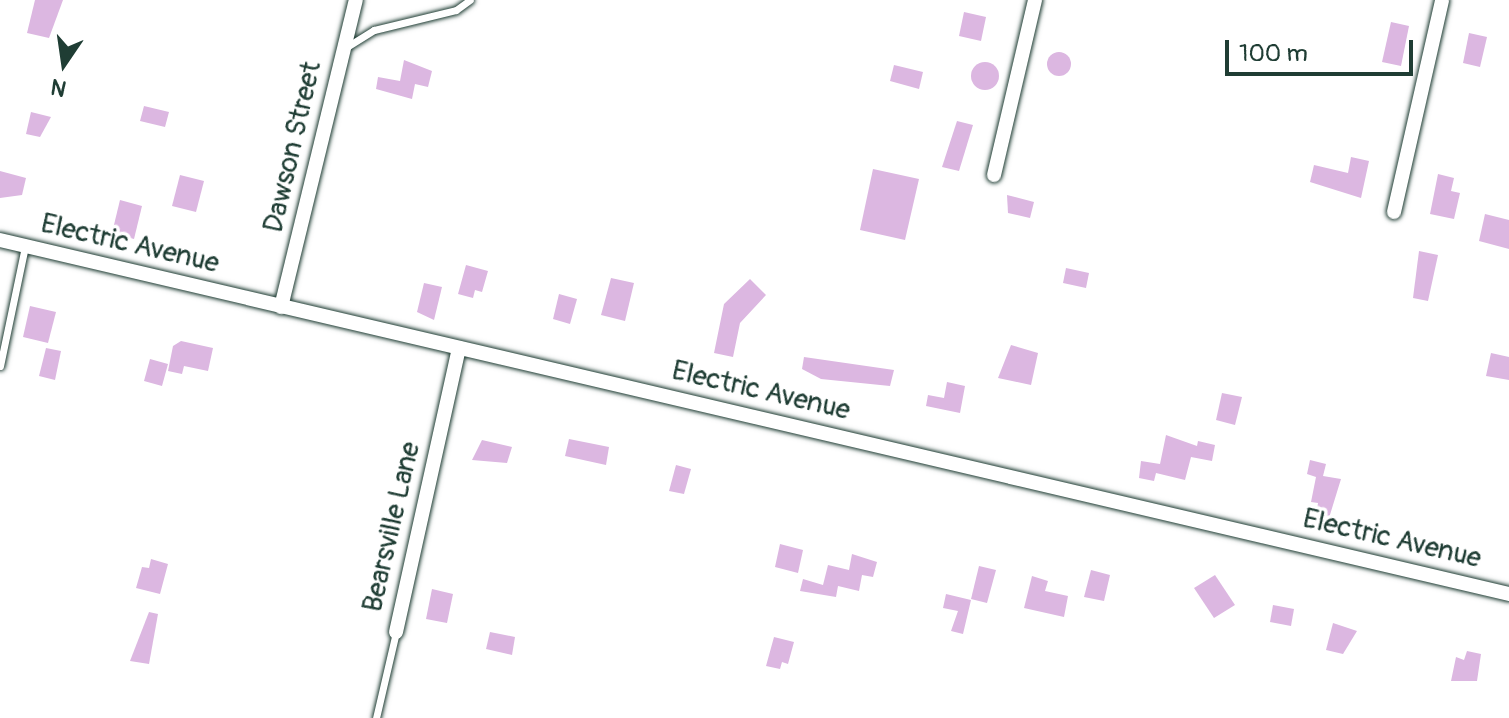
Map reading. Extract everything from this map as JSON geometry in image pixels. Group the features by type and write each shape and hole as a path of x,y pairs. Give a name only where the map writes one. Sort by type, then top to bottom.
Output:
{"street":[{"name":"Dawson Street","path":"281,307 356,0"},
{"path":"994,175 1035,0"},
{"path":"1394,212 1442,0"},
{"name":"Electric Avenue","path":"0,240 1509,594"},
{"name":"Bearsville Lane","path":"396,632 459,348"}],"lane":[{"path":"343,49 374,30 456,10 470,0"},
{"path":"0,366 25,246"},
{"name":"Bearsville Lane","path":"376,718 396,632"}],"building":[{"path":"35,0 63,0 49,38 27,33"},
{"path":"964,12 986,17 981,41 959,36"},
{"path":"1391,22 1409,26 1401,66 1382,62"},
{"path":"1469,33 1487,37 1480,67 1463,63"},
{"path":"1059,52 1068,55 1071,64 1068,73 1059,76 1050,73 1047,64 1050,55"},
{"path":"404,60 432,71 428,87 415,84 412,99 376,89 378,77 400,81"},
{"path":"985,62 995,66 999,76 995,86 985,90 975,86 971,76 975,66"},
{"path":"894,65 923,72 919,89 890,81"},
{"path":"144,106 169,112 165,127 140,121"},
{"path":"31,112 51,117 40,137 26,134"},
{"path":"957,121 973,125 959,171 942,167"},
{"path":"1351,157 1369,161 1361,198 1310,182 1314,165 1348,173"},
{"path":"873,169 919,179 905,240 860,230"},
{"path":"0,171 26,178 22,195 0,198"},
{"path":"1438,174 1454,178 1451,191 1460,193 1454,219 1430,214"},
{"path":"180,175 204,181 196,212 172,206"},
{"path":"1007,195 1034,202 1030,218 1008,213"},
{"path":"120,200 142,206 134,239 112,233"},
{"path":"1485,214 1509,220 1509,249 1479,241"},
{"path":"1419,251 1438,255 1428,301 1413,298"},
{"path":"466,265 488,271 482,292 475,290 473,298 458,294"},
{"path":"1066,268 1089,273 1086,288 1063,283"},
{"path":"611,278 634,283 625,321 601,315"},
{"path":"750,279 766,295 740,323 733,357 714,353 724,304"},
{"path":"424,283 442,287 434,320 417,312"},
{"path":"559,294 577,299 570,324 553,319"},
{"path":"30,306 56,312 48,343 23,337"},
{"path":"181,341 213,348 208,371 184,366 182,374 168,371 173,346"},
{"path":"1011,345 1038,353 1031,385 998,378"},
{"path":"46,348 61,351 55,380 39,376"},
{"path":"1491,353 1509,357 1509,380 1486,376"},
{"path":"804,357 894,370 890,386 821,379 802,369"},
{"path":"150,359 168,364 162,386 144,381"},
{"path":"947,382 965,386 960,413 926,406 928,395 944,398"},
{"path":"1222,393 1242,397 1235,425 1216,420"},
{"path":"1166,435 1197,446 1198,441 1215,445 1212,461 1191,457 1185,480 1156,473 1154,481 1139,478 1141,461 1160,464"},
{"path":"569,439 609,447 606,465 565,456"},
{"path":"482,440 512,447 507,463 472,460"},
{"path":"1310,460 1326,464 1323,476 1341,479 1329,518 1316,515 1318,503 1311,502 1316,477 1307,474"},
{"path":"676,465 691,469 684,494 669,491"},
{"path":"780,544 803,550 798,573 775,567"},
{"path":"852,554 877,562 873,577 862,575 859,591 838,586 836,597 800,591 803,579 823,585 828,565 849,570"},
{"path":"151,559 168,564 160,594 136,588 142,567 149,568"},
{"path":"979,566 996,570 987,603 971,599"},
{"path":"1091,570 1110,575 1104,601 1084,597"},
{"path":"1215,575 1235,605 1214,618 1194,588"},
{"path":"1032,576 1048,581 1045,591 1068,596 1064,617 1024,608"},
{"path":"432,589 453,594 447,623 426,619"},
{"path":"946,594 971,600 963,634 951,631 958,611 943,608"},
{"path":"1273,605 1294,609 1291,626 1270,622"},
{"path":"149,612 158,614 149,664 130,661"},
{"path":"1333,623 1357,631 1343,654 1326,650"},
{"path":"490,632 515,637 512,655 486,649"},
{"path":"774,637 794,642 788,664 782,662 780,669 766,666"},
{"path":"1467,651 1481,654 1477,681 1451,681 1456,657 1464,660"}]}
